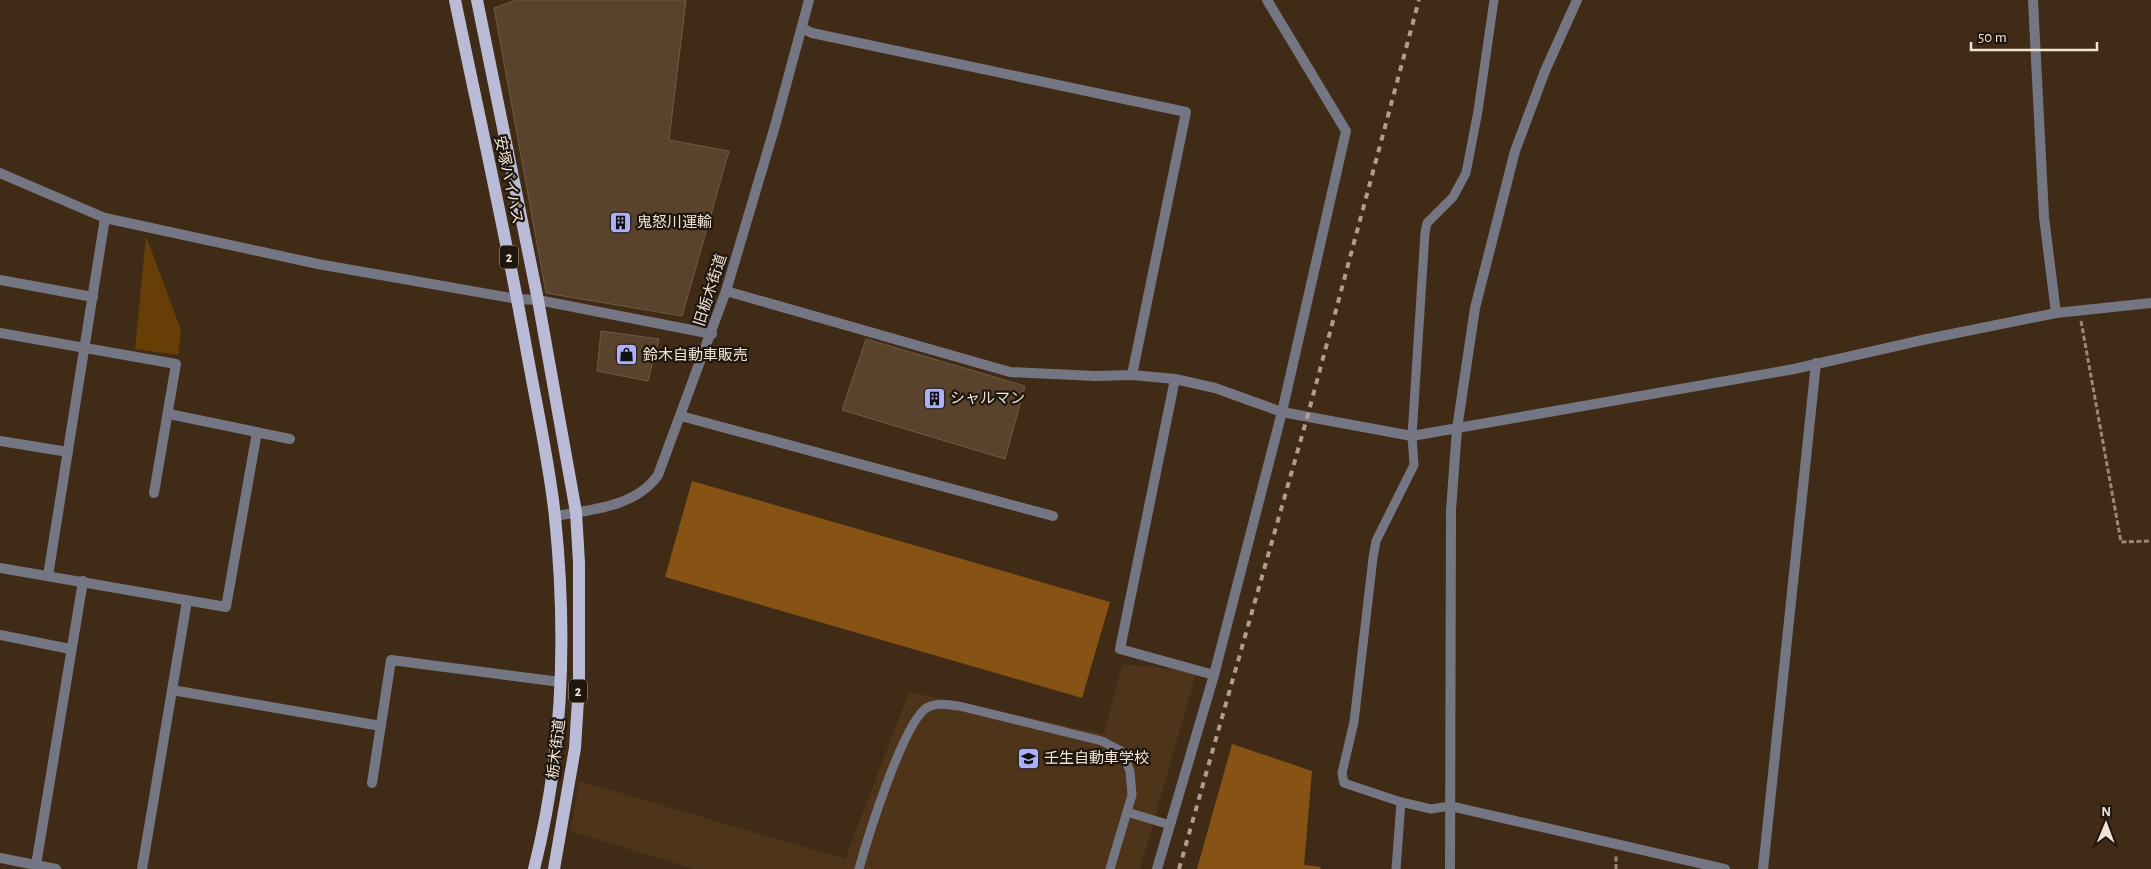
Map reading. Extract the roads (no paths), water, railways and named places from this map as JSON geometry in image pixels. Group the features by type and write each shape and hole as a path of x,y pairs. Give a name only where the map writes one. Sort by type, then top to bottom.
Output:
{"main road":[{"name":"安塚バイパス","path":"455,0 518,299 555,516"},
{"name":"安塚バイパス","path":"477,0 538,300 576,512"},
{"name":"栃木街道","path":"554,869 574,748 579,683 579,563 576,512"},
{"name":"栃木街道","path":"534,869 550,791 560,682 559,568 555,516"}],"street":[{"name":"旧栃木街道","path":"555,516 625,501 650,486 666,459 726,291 809,0"},
{"path":"1157,869 1214,676 1282,412 1346,131 1267,0"},
{"path":"1450,869 1451,510 1457,429 1475,308 1515,151 1545,71 1577,0"},
{"path":"2033,0 2044,217 2056,313"},
{"path":"802,28 822,35 1186,112 1132,375"},
{"path":"0,173 105,218 318,264 518,299 538,300 712,334"},
{"path":"48,576 105,218"},
{"path":"0,280 92,297"},
{"path":"726,291 1010,372 1096,376 1132,375 1175,379 1214,388 1282,412 1412,436 1816,363 2056,313 2151,303"},
{"path":"0,333 176,364 169,414 154,493"},
{"path":"1763,869 1816,363"},
{"path":"1175,379 1120,649 1214,676"},
{"path":"169,414 290,439"},
{"path":"681,416 1053,516"},
{"path":"0,568 226,607 257,432"},
{"path":"0,442 68,452"},
{"path":"36,865 70,649 83,581"},
{"path":"142,869 187,601"},
{"path":"0,635 70,649"},
{"path":"372,782 391,660 560,682"},
{"path":"172,690 381,726"},
{"path":"1450,806 1725,869"},
{"path":"0,858 56,869"}],"lane":[{"path":"1450,806 1431,809 1401,802 1344,783 1342,774 1354,722 1376,541 1414,465 1412,436 1425,233 1427,223 1453,197 1466,173 1478,111 1494,0"},
{"path":"859,869 880,802 914,722 927,707 939,704 958,706 1102,741 1121,751 1130,771 1132,795 1110,869"},
{"path":"1396,869 1401,802"},
{"path":"1127,812 1170,825"}],"railway":[{"path":"1179,869 1307,418 1419,0"}],"place":[{"name":"鬼怒川運輸","path":"621,222"},
{"name":"鈴木自動車販売","path":"627,355"},
{"name":"シャルマン","path":"934,398"},
{"name":"壬生自動車学校","path":"1028,758"}]}
